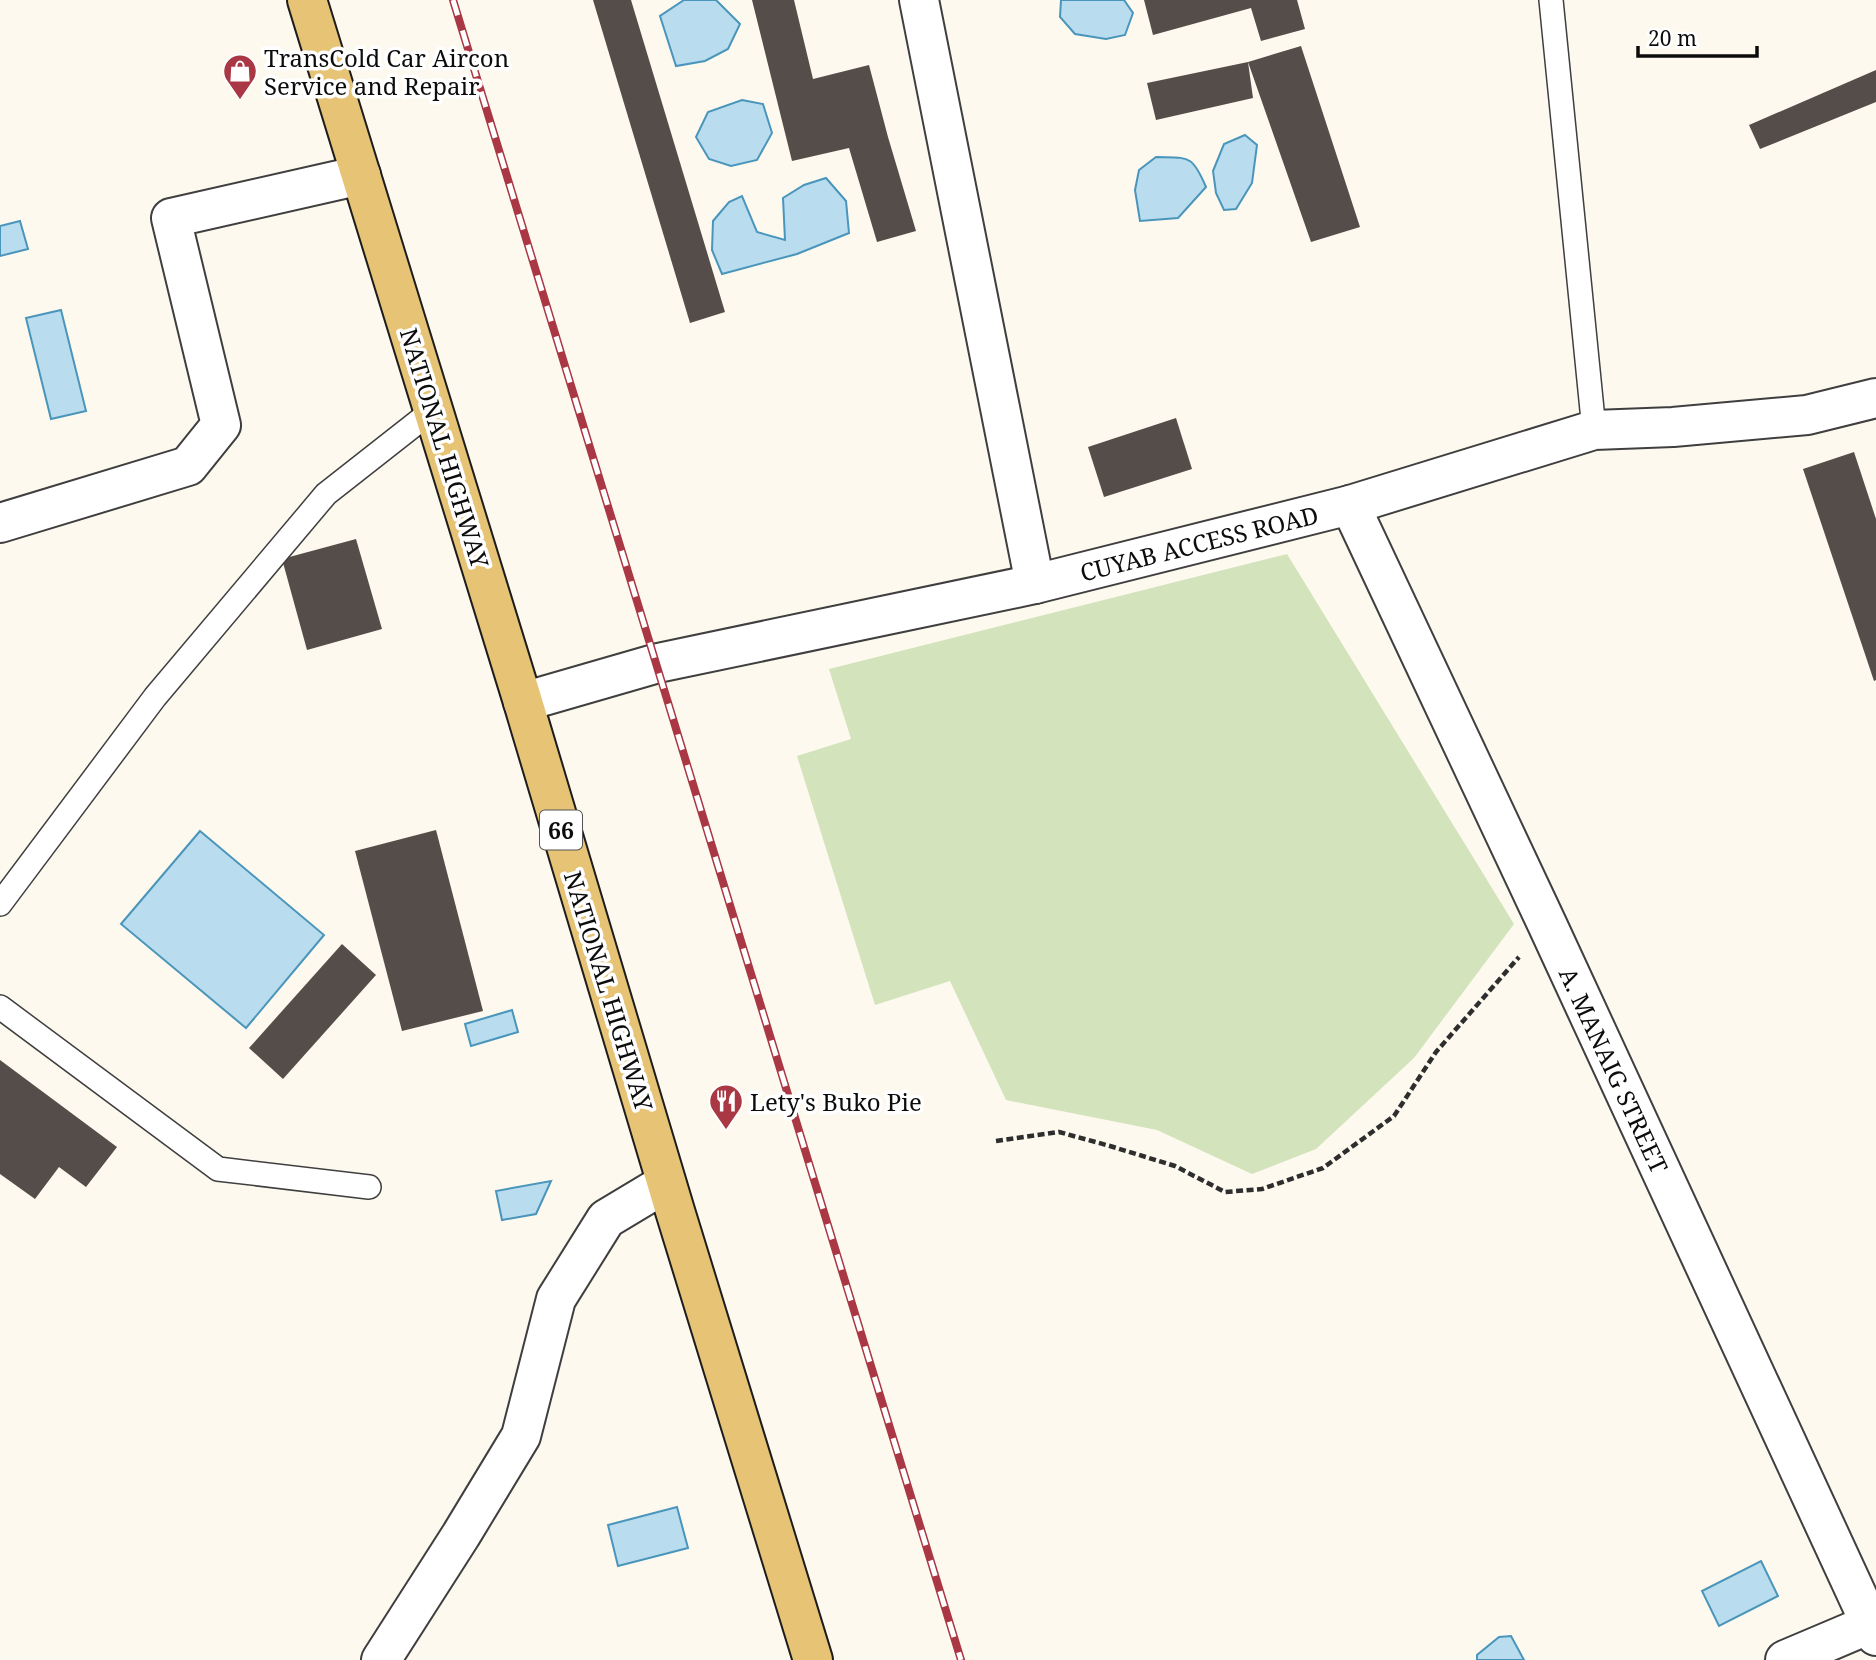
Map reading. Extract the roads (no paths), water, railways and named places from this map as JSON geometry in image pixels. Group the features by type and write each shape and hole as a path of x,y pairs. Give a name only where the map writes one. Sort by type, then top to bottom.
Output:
{"main road":[{"name":"NATIONAL HIGHWAY","path":"307,0 813,1660"}],"street":[{"path":"919,0 1035,584"},
{"path":"0,523 188,466 221,425 171,218 361,175"},
{"name":"CUYAB ACCESS ROAD","path":"523,702 657,663 1035,584 1350,505 1594,430 1673,427 1807,415 1876,398"},
{"name":"A. MANAIG STREET","path":"1350,505 1873,1630"},
{"path":"381,1660 521,1436 556,1299 606,1219 666,1182"},
{"path":"1785,1660 1873,1630"}],"lane":[{"path":"1551,0 1594,430"},
{"path":"0,904 155,697 326,494 433,410"},
{"path":"0,1007 218,1169 369,1187"}],"water":[{"path":"684,0 716,0 740,24 728,49 705,61 676,66 660,16"},
{"path":"1061,0 1124,0 1133,13 1125,35 1106,39 1075,34 1060,17"},
{"path":"742,100 763,104 772,133 757,160 731,166 709,159 696,137 708,112"},
{"path":"1245,135 1257,145 1252,183 1236,209 1224,210 1216,193 1213,171 1224,144"},
{"path":"1156,157 1183,158 1193,163 1206,187 1178,218 1140,221 1135,190 1139,170"},
{"path":"826,178 846,201 849,233 797,254 722,274 712,250 713,221 729,202 742,196 757,232 785,240 783,198 804,185"},
{"path":"20,221 28,249 0,256 0,226"},
{"path":"61,310 86,411 51,419 26,318"},
{"path":"200,831 324,935 246,1028 121,924"},
{"path":"512,1010 518,1032 471,1046 465,1024"},
{"path":"551,1181 536,1214 502,1220 496,1191"},
{"path":"677,1507 688,1548 618,1566 608,1525"},
{"path":"1761,1561 1778,1596 1719,1626 1702,1591"},
{"path":"1511,1636 1524,1660 1477,1660 1477,1655 1499,1637"}],"railway":[{"path":"453,0 961,1660"}],"place":[{"name":"TransCold Car Aircon Service and Repair","path":"240,101"},
{"name":"Lety's Buko Pie","path":"726,1131"}]}
